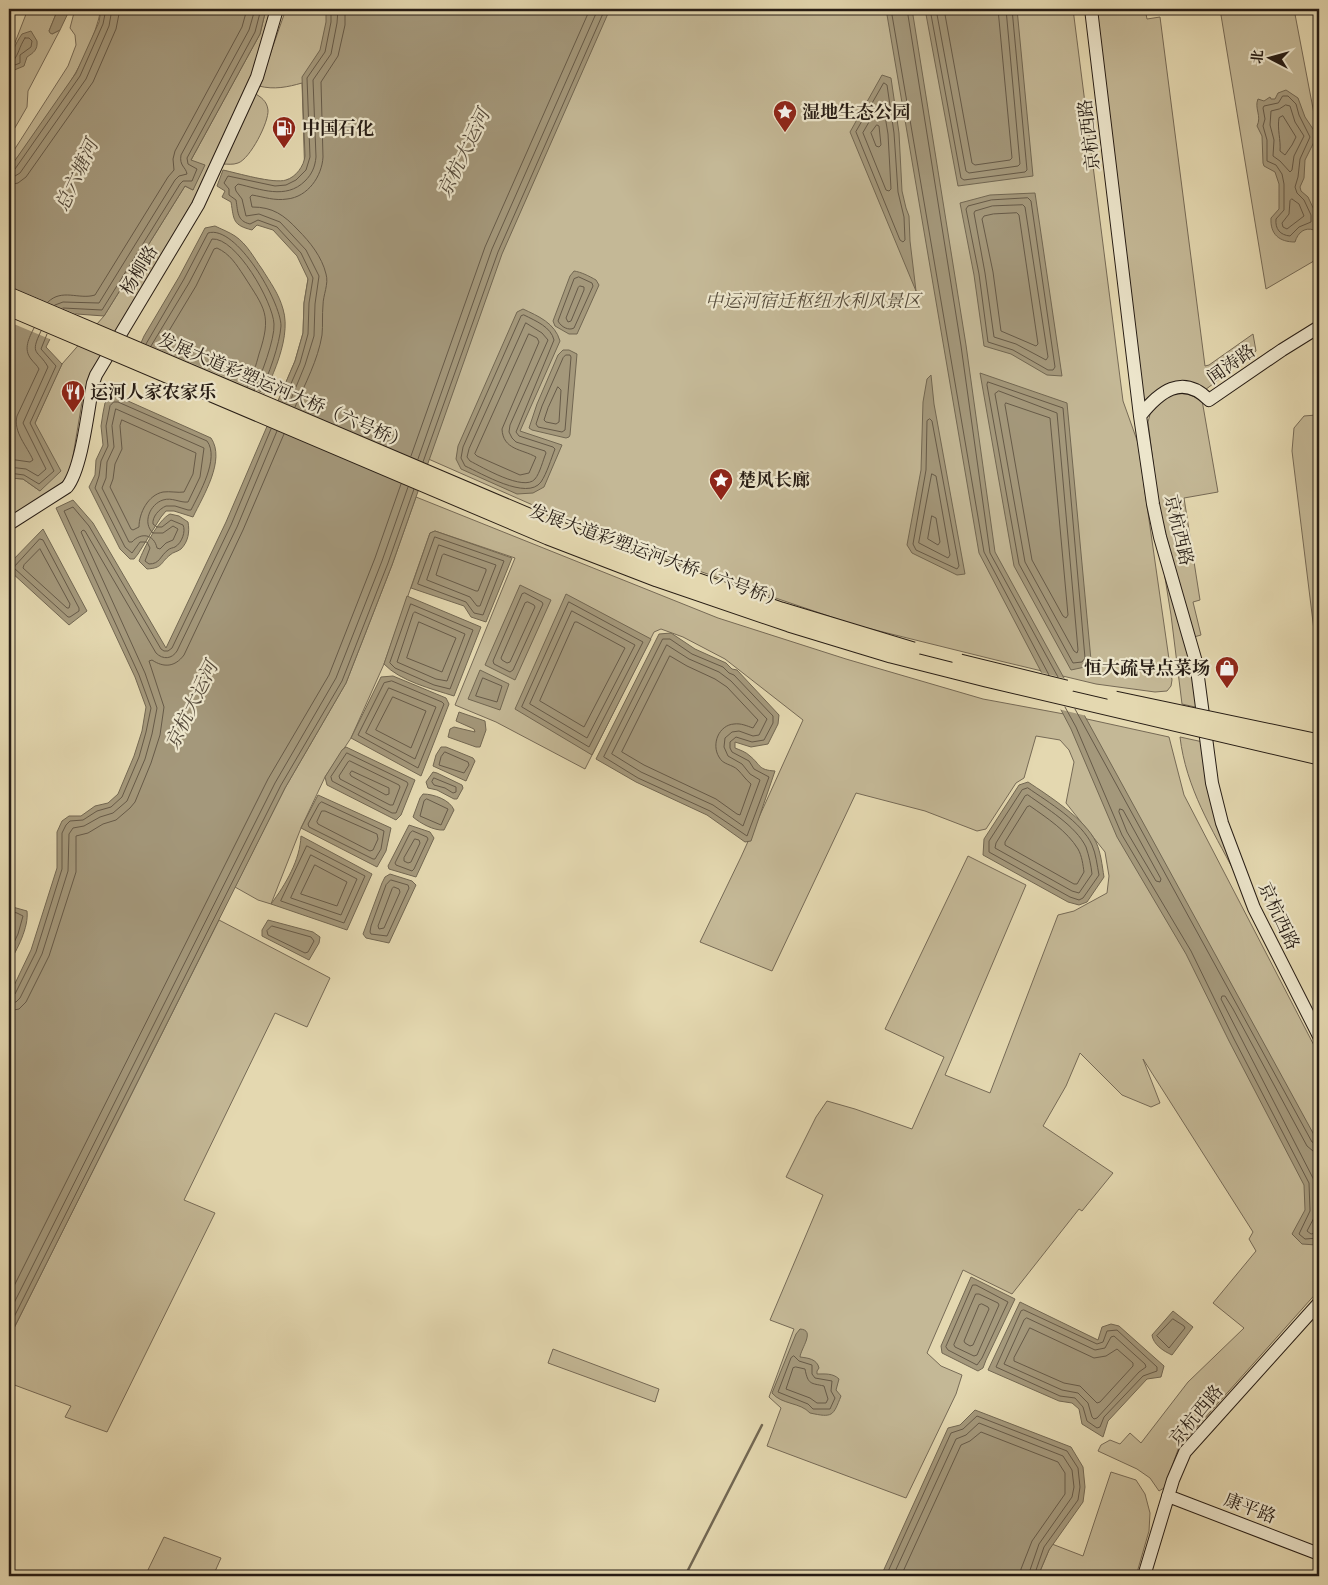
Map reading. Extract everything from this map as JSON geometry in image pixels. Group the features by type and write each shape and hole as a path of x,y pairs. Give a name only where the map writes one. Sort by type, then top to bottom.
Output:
{"main road":[{"name":"发展大道彩塑运河大桥（六号桥）","path":"9,296 604,548 781,610 921,653 1124,702 1319,742"},
{"name":"发展大道彩塑运河大桥（六号桥）","path":"9,308 548,537 657,579 770,618 890,654 986,679 1319,757"}],"street":[{"name":"杨柳路","path":"9,524 67,487 71,482 78,462 96,375 198,205 257,76 277,9"},
{"name":"京杭西路","path":"1091,9 1140,416 1160,537 1196,662 1212,783 1222,823 1254,908 1319,1036"},
{"name":"闻涛路","path":"1140,416 1161,393 1176,387 1199,392 1209,400 1319,327"},
{"name":"京杭西路","path":"1144,1576 1178,1465 1185,1452 1319,1303"},
{"name":"康平路","path":"1168,1496 1319,1554"}],"green space":[{"path":"28,9 58,9 49,31 52,34 60,30 28,91 27,107 9,138 9,58"},
{"path":"75,9 101,9 95,31 76,73 50,113 9,169 9,158 68,66 76,45 75,35 70,28"},
{"path":"266,9 274,9 250,82 212,168 84,390 70,474 57,487 9,518 10,478 23,479 40,491 35,423 62,364 104,316 185,186 193,190 191,160 260,34"},
{"name":"中运河宿迁枢纽水利风景区","path":"286,9 1073,9 1123,401 1138,443 1172,680 1171,686 1167,691 1155,692 1096,684 855,625 652,554 535,506 281,394 295,361 303,333 304,303 308,279 302,83 281,88 259,86"},
{"path":"1096,9 1145,9 1147,19 1160,17 1205,366 1253,334 1256,351 1205,390 1159,389 1144,401"},
{"path":"1220,9 1294,9 1319,140 1319,258 1266,289"},
{"path":"254,93 263,100 268,110 262,131 253,148 243,160 236,164 223,164"},
{"path":"1173,393 1188,394 1202,400 1218,492 1184,498 1200,600 1193,602 1201,635 1194,637 1159,510 1148,422 1152,407"},
{"path":"1319,412 1319,671 1292,451 1294,428 1304,416 1316,415"},
{"path":"416,497 718,618 846,659 983,699 1064,714 1169,737 1184,795 1319,1055 1319,1290 1179,1447 1164,1488 1159,1491 1150,1478 1137,1469 1098,1451 1101,1445 1110,1440 1120,1444 1130,1433 1141,1443 1188,1382 1244,1328 1213,1303 1256,1251 1249,1239 1253,1232 1143,1059 1160,1103 1151,1107 1122,1095 1080,1053 1066,1086 1043,1126 1113,1173 1082,1211 1079,1209 1012,1294 963,1270 927,1353 941,1366 962,1375 956,1394 906,1498 767,1446 781,1408 769,1397 794,1329 770,1320 823,1195 786,1177 816,1117 827,1101 912,1129 944,1057 885,1029 968,856 1026,885 945,1075 990,1093 1058,915 1074,911 1107,893 1109,876 1105,852 1066,803 1074,762 1069,750 1060,740 1036,736 1024,778 1016,783 986,829 977,831 925,811 856,793 772,971 700,942 803,720 725,659 683,637 661,629 654,632 585,769 496,722 455,705 515,558 435,531 430,533 384,664 351,738 325,777 301,828 271,904 258,900 235,887 285,788 346,683"},
{"path":"1161,553 1187,639 1197,702 1195,707 1182,704"},
{"path":"1180,737 1203,742 1235,873 1194,791 1183,756"},
{"path":"219,920 330,978 307,1027 275,1013 184,1200 215,1213 107,1432 65,1417 71,1406 9,1383 9,1338"},
{"path":"553,1349 659,1389 655,1402 548,1363"},
{"path":"1111,1472 1136,1480 1145,1494 1150,1513 1149,1531 1136,1576 1038,1576 1052,1544 1083,1556"},
{"path":"164,1537 221,1558 213,1576 145,1576"}],"water":[{"path":"58,9 70,9 60,30 52,34 49,31"},
{"name":"总六塘河","path":"101,9 266,9 260,34 191,160 205,165 193,190 185,186 104,316 63,313 46,347 62,364 35,423 61,471 40,491 23,479 10,478 9,480 9,169 76,73 99,22"},
{"name":"京杭大运河","path":"326,9 610,9 502,254 392,565 346,683 285,788 9,1338 9,996 31,950 57,868 57,832 62,821 69,816 81,816 95,806 108,803 118,794 134,756 142,731 146,707 135,677 56,508 73,500 93,523 166,648 226,522 295,361 303,333 304,303 308,279 297,256 273,230 257,225 252,230 238,224 234,218 231,202 222,197 225,191 217,186 223,170 280,181 296,174 301,167 305,156 302,77 320,50 326,22"},
{"path":"886,9 912,9 966,345 995,552 1319,1144 1319,1240 1316,1245 1302,1244 1292,1234 1305,1210 1304,1185 1186,954 1117,837 1071,729 979,553"},
{"path":"925,9 1017,9 1033,176 958,186"},
{"path":"31,31 37,41 36,49 27,57 24,66 12,71 9,68 10,59 15,46 22,34"},
{"path":"882,75 891,78 899,133 902,191 909,216 916,291 850,132"},
{"path":"1286,90 1298,98 1305,117 1315,132 1316,138 1305,160 1304,178 1300,187 1301,191 1308,197 1316,214 1314,230 1302,231 1295,242 1280,239 1272,228 1271,218 1279,209 1279,184 1275,172 1264,166 1262,136 1257,126 1259,119 1258,99 1264,101 1270,97 1275,99 1278,93"},
{"path":"1035,193 1062,376 1047,375 1011,354 984,346 974,275 960,203 990,195"},
{"path":"215,226 235,236 247,247 274,288 283,309 285,322 281,350 264,394 251,418 130,368 144,336 205,228"},
{"path":"574,271 596,280 599,285 577,334 569,334 555,326 553,321 570,276"},
{"path":"523,309 540,317 550,325 560,341 520,431 562,445 544,487 533,493 517,494 461,469 456,459 458,446 517,312"},
{"path":"563,350 569,350 577,354 570,435 566,438 529,428 558,355"},
{"path":"980,373 1067,403 1091,660 1085,667 1071,670 1014,566"},
{"path":"931,375 934,404 965,574 957,575 912,553 907,545 921,470 923,402 927,379"},
{"path":"111,397 119,397 211,438 215,447 215,467 207,489 193,517 174,511 166,511 134,559 130,559 120,549 89,487 95,475 96,460 103,445 101,426 105,403"},
{"path":"170,514 179,516 188,522 189,533 187,540 181,549 171,554 159,566 147,569 139,561 141,555 156,528"},
{"path":"43,529 87,611 69,625 11,572 10,563"},
{"path":"435,531 512,558 486,622 471,617 464,606 411,588 430,533"},
{"path":"520,585 551,600 515,680 485,665"},
{"path":"566,594 651,639 592,755 515,709"},
{"path":"407,596 481,627 454,696 407,680 384,664"},
{"path":"671,633 695,649 737,670 779,715 778,724 768,744 751,747 735,742 735,748 743,751 763,768 775,771 751,841 745,842 707,815 636,782 596,759 659,634"},
{"path":"480,670 509,684 500,710 468,699"},
{"path":"393,676 446,698 449,704 421,776 351,738 381,677"},
{"path":"459,712 485,721 486,730 480,747 448,737 450,729 454,727 475,732 474,729 456,721"},
{"path":"346,747 415,780 401,815 396,820 327,785 325,777 342,750"},
{"path":"441,747 446,747 473,758 475,761 466,781 433,766 436,755"},
{"path":"433,772 462,785 463,788 457,799 428,788 426,782"},
{"path":"1028,782 1075,817 1091,833 1096,842 1104,877 1087,902 1079,905 1068,902 983,855 984,839 1019,785"},
{"path":"423,794 441,798 452,806 454,810 444,830 427,826 413,817"},
{"path":"318,795 391,828 386,851 377,867 301,828"},
{"path":"409,825 430,832 434,838 416,877 389,869 388,866"},
{"path":"301,836 372,874 347,930 271,904 295,863"},
{"path":"390,874 412,881 416,885 389,943 366,938 363,934 382,883 385,877"},
{"path":"9,906 27,911 27,917 22,938 9,963"},
{"path":"268,920 313,932 320,937 319,943 309,960 262,936 262,930"},
{"path":"971,1277 1015,1299 983,1368 978,1371 942,1353 941,1346"},
{"path":"1020,1302 1098,1340 1102,1327 1111,1324 1119,1326 1164,1366 1161,1377 1147,1379 1108,1421 1103,1437 1082,1424 1079,1409 1072,1403 1059,1401 988,1370"},
{"path":"1173,1311 1193,1327 1172,1355 1159,1347 1152,1335"},
{"path":"800,1329 805,1330 807,1336 800,1357 814,1361 818,1365 817,1374 832,1375 839,1379 836,1390 841,1396 831,1414 810,1413 806,1409 781,1400 772,1393 796,1334"},
{"path":"975,1410 1071,1447 1083,1467 1085,1487 1083,1502 1049,1550 1038,1576 881,1576 948,1428 960,1425"}],"pier":[{"path":"9,286 83,317 64,316 52,340 9,322"},
{"path":"139,341 267,395 253,419 245,420 129,371 127,368"},
{"path":"1039,672 1067,679 1087,716 1058,709"}],"waterway":[{"path":"685,1576 762,1425"}],"place":[{"name":"湿地生态公园","path":"785,133"},
{"name":"中国石化","path":"284,149"},
{"name":"运河人家农家乐","path":"73,413"},
{"name":"楚风长廊","path":"721,501"},
{"name":"恒大疏导点菜场","path":"1227,689"}]}
